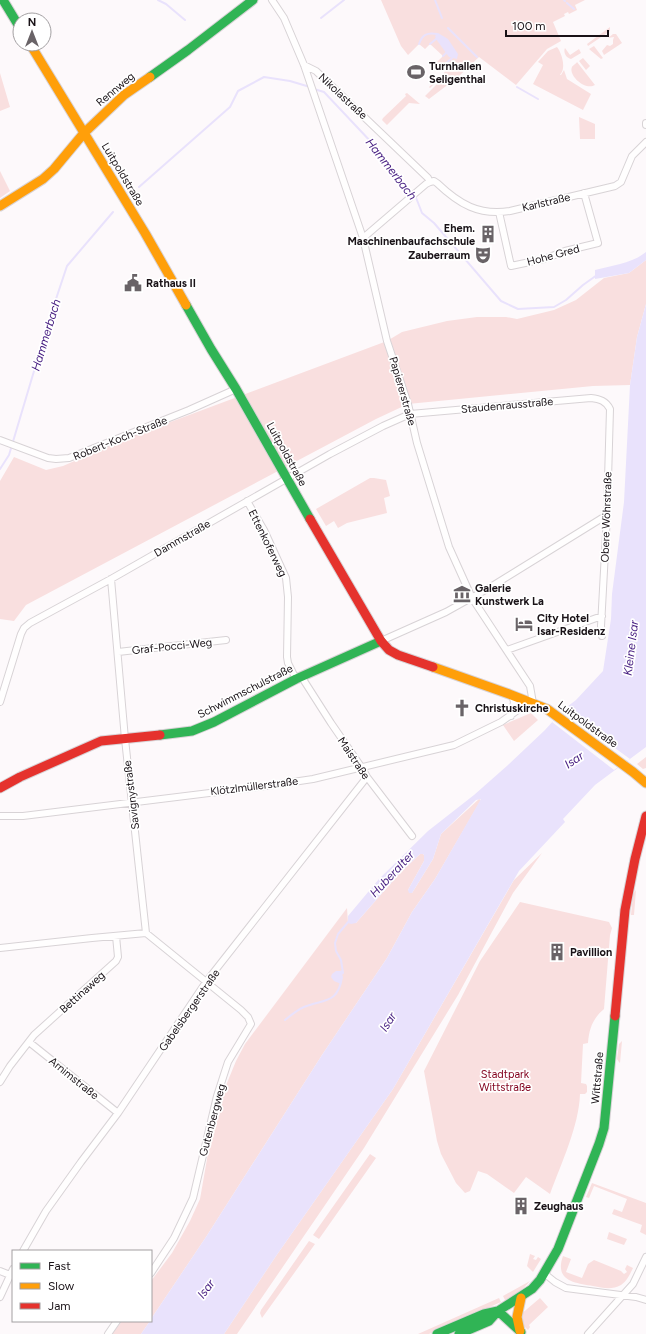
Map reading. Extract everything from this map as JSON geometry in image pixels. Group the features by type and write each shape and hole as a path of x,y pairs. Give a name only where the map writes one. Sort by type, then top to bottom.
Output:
{"main road":[{"path":"3,0 12,15"},
{"name":"Rennweg","path":"0,206 43,179 54,169 84,133 124,95 188,50 253,0"},
{"name":"Luitpoldstraße","path":"35,52 145,233 381,641 389,650 398,655 512,695 547,709 646,782"},
{"name":"Schwimmschulstraße","path":"0,788 20,777 105,740 192,731 214,722 298,677 381,641"},
{"name":"Wittstraße","path":"438,1334 484,1314 498,1311 521,1298 532,1289 545,1274 560,1242 592,1164 604,1128 625,910 635,858 646,816"},
{"path":"521,1298 517,1317 522,1333"},
{"path":"498,1311 522,1333"},
{"name":"Wittstraße","path":"459,1334 489,1321 498,1311"}],"street":[{"path":"272,0 284,18 304,65"},
{"name":"Papiererstraße","path":"304,65 364,238 388,341 408,404 417,443 448,545 472,598 530,686 533,703"},
{"name":"Nikolastraße","path":"304,65 316,71 337,90 428,178 430,182"},
{"name":"Karlstraße","path":"430,182 437,183 454,198 471,208 490,212 499,212 605,189 621,182 632,156 646,142"},
{"path":"364,238 430,182"},
{"name":"Hohe Gred","path":"499,212 511,266 544,259 565,251 598,243 584,193"},
{"name":"Robert-Koch-Straße","path":"0,440 31,452 56,459 70,458 189,410 236,388"},
{"name":"Staudenrausstraße","path":"410,414 591,398 600,399 603,401"},
{"name":"Obere Wöhrstraße","path":"602,636 610,409 603,401"},
{"name":"Dammstraße","path":"0,702 21,634 24,628 30,623 111,579 330,454 410,414"},
{"name":"Ettenkoferweg","path":"247,502 264,530 286,578 288,597 287,657 288,663 298,677"},
{"name":"Schwimmschulstraße","path":"381,641 446,612 472,598 607,515"},
{"name":"Savignystraße","path":"111,579 131,803 146,933"},
{"path":"507,650 602,616"},
{"name":"Graf-Pocci-Weg","path":"118,652 226,640"},
{"name":"Maistraße","path":"298,677 362,768 366,777 412,836"},
{"path":"511,716 514,702 512,695"},
{"name":"Klötzlmüllerstraße","path":"0,816 23,816 313,779 454,745 501,722 522,707 533,703"},
{"name":"Gabelsbergerstraße","path":"24,1250 46,1211 118,1113 206,982 366,777"},
{"path":"0,948 146,933 206,982"},
{"name":"Bettinaweg","path":"0,1082 34,1035 116,961 118,957 116,936"},
{"name":"Gutenbergweg","path":"152,1271 174,1238 193,1198 217,1096 228,1062 251,1024 248,1016 206,982"},
{"name":"Arnimstraße","path":"29,1042 118,1113"},
{"path":"588,1334 633,1284 646,1257"},
{"path":"0,1271 11,1272 0,1297"},
{"path":"545,1274 566,1288 624,1295 646,1300"},
{"path":"108,1334 117,1322"}],"green space":[{"path":"381,0 585,0 575,5 577,10 569,14 568,12 564,14 565,16 553,22 561,41 547,49 516,85 479,57 458,77 443,78 430,88 429,87 446,71 437,62 443,56 430,44 425,49 419,44 408,55 401,46"},
{"path":"610,27 610,31 588,46 587,44"},
{"path":"613,34 616,34 622,43 604,55 602,51 607,45 610,46 613,44 614,37 608,38"},
{"path":"594,46 603,58 601,59 589,49"},
{"path":"557,47 561,54 563,63 563,70 560,75 564,70 567,79 591,94 583,110 533,84 543,65 538,62 548,51"},
{"path":"565,48 570,55 579,49 581,53 571,59 565,55"},
{"path":"583,58 590,66 586,70 579,61"},
{"path":"577,62 595,85 587,86 575,78 571,70"},
{"path":"0,73 10,107 0,111"},
{"path":"449,79 454,80 429,99 425,96 437,84"},
{"path":"407,93 420,104 409,103 387,125 382,120 383,118 406,96 405,94"},
{"path":"579,117 595,124 595,139 580,139"},
{"path":"0,171 10,191 0,198"},
{"path":"646,260 646,304 637,337 630,385 593,386 408,404 376,419 26,605 14,621 0,619 0,481 14,457 46,470 63,466 125,439 387,341 402,332 447,321 477,317 506,317 517,319 554,310 576,300 604,278 629,273"},
{"path":"370,478 386,480 390,496 384,498 387,513 347,523 338,528 334,521 326,526 316,509"},
{"path":"531,713 538,720 514,741 503,725"},
{"path":"646,757 646,768 643,769 637,764"},
{"path":"479,799 481,800 435,879 412,912 387,958 322,1055 206,1237 152,1318 152,1280 172,1253 190,1221 200,1199 210,1142 220,1100 236,1061 245,1044 347,908 348,923 356,923 398,875 420,854 423,854 424,861 408,890 412,893 433,859 441,834"},
{"path":"542,853 513,893 458,995 364,1148 237,1334 224,1334 276,1256 393,1089 514,880"},
{"path":"636,890 634,915 631,915 633,894"},
{"name":"Stadtpark Wittstraße","path":"520,902 609,922 612,928 610,935 604,1009 592,1024 588,1043 583,1044 581,1083 586,1084 587,1092 585,1094 580,1094 573,1132 550,1194 526,1177 514,1193 487,1174 478,1171 470,1191 465,1193 456,1183 441,1154 437,1141 424,1071 480,961"},
{"path":"622,1041 620,1063 617,1059 619,1044"},
{"path":"370,1154 376,1158 319,1239 313,1235"},
{"path":"592,1183 646,1203 646,1235 640,1232 642,1225 612,1214 614,1209 622,1212 627,1199 594,1186 589,1198 586,1197"},
{"path":"609,1232 627,1239 624,1245 607,1239"},
{"path":"309,1241 315,1244 262,1318 260,1313 261,1310"},
{"path":"530,1254 535,1256 533,1259 536,1260 538,1257 541,1259 533,1272 527,1266"},
{"path":"563,1256 571,1259 566,1272 582,1278 588,1264 594,1260 621,1271 624,1274 627,1272 625,1269 627,1265 633,1268 627,1279 618,1287 611,1288 579,1284 568,1279 561,1271"},
{"path":"530,1281 522,1289 505,1300 503,1296"},
{"path":"499,1298 501,1302 429,1334 418,1334"},
{"path":"540,1298 548,1307 529,1325 530,1327 528,1330 522,1324 520,1315"},
{"path":"121,1322 149,1322 141,1334 112,1334"}],"water":[{"path":"438,33 448,39 458,54 457,59 449,57 436,39 435,36"},
{"path":"646,252 646,260 629,273 595,279 595,270 628,262"},
{"path":"646,304 646,747 595,785 563,819 565,822 519,871 393,1089 276,1256 224,1334 141,1334 149,1322 152,1322 152,1318 206,1237 322,1055 387,958 412,912 435,879 481,799 476,800 441,834 433,859 412,893 409,893 408,890 424,861 423,854 420,854 398,875 356,923 348,923 348,916 379,879 428,831 474,795 508,765 545,730 563,710 576,700 603,671 611,619 612,594 624,502 630,385 637,337"},
{"path":"343,970 341,984 334,981 331,977 332,974 336,971"}],"pier":[{"path":"563,710 630,759 614,770 552,722"}],"waterway":[{"path":"158,0 166,4 185,20"},
{"path":"321,18 344,0"},
{"path":"435,0 442,18"},
{"path":"567,3 574,9"},
{"path":"448,28 477,57"},
{"path":"419,44 425,35 430,33 437,34"},
{"path":"430,44 436,39"},
{"path":"443,56 447,52"},
{"path":"443,66 452,58"},
{"name":"Hammerbach","path":"139,187 230,107 238,91 264,77 290,81 310,87"},
{"path":"517,87 538,99"},
{"name":"Hammerbach","path":"314,89 324,92 373,144 400,182 415,195 422,213 434,223 501,301 518,309 554,307 566,300 597,275"},
{"name":"Hammerbach","path":"0,469 9,455 51,314 67,266 113,212"},
{"name":"Huberalter","path":"343,973 341,960 336,951 335,943 338,934 349,921"},
{"name":"Huberalter","path":"285,1020 301,1008 324,1001 333,996 340,986 342,977"}],"traffic: fast":[{"path":"3,0 12,15"},
{"path":"150,77 253,0"},
{"path":"186,305 310,519"},
{"path":"160,735 192,731 214,722 296,679 381,641"},
{"path":"459,1334 489,1321 498,1311 532,1289 540,1280 558,1249 604,1128 615,1016"},
{"path":"498,1311 521,1332"},
{"path":"437,1334 484,1314 498,1311"}],"traffic: slow":[{"path":"35,52 145,233 186,305"},
{"path":"0,206 43,179 54,169 84,133 124,95 150,77"},
{"path":"433,667 547,709 646,783"},
{"path":"520,1331 517,1317 521,1298"}],"traffic: jam":[{"path":"310,519 381,641 389,650 398,655 433,667"},
{"path":"0,788 20,777 101,741 160,735"},
{"path":"615,1016 625,910 635,859 646,816"}],"place":[{"name":"Turnhallen Seligenthal","path":"416,72"},
{"name":"Ehem. Maschinenbaufachschule","path":"488,234"},
{"name":"Zauberraum","path":"483,255"},
{"name":"Rathaus II","path":"133,283"},
{"name":"Galerie Kunstwerk La","path":"462,594"},
{"name":"City Hotel Isar-Residenz","path":"524,624"},
{"name":"Christuskirche","path":"462,708"},
{"name":"Pavillion","path":"557,952"},
{"name":"Zeughaus","path":"521,1206"}],"water label":[{"name":"Kleine Isar","path":"631,648"},
{"name":"Isar","path":"574,760"},
{"name":"Isar","path":"388,1022"},
{"name":"Isar","path":"206,1289"}]}
